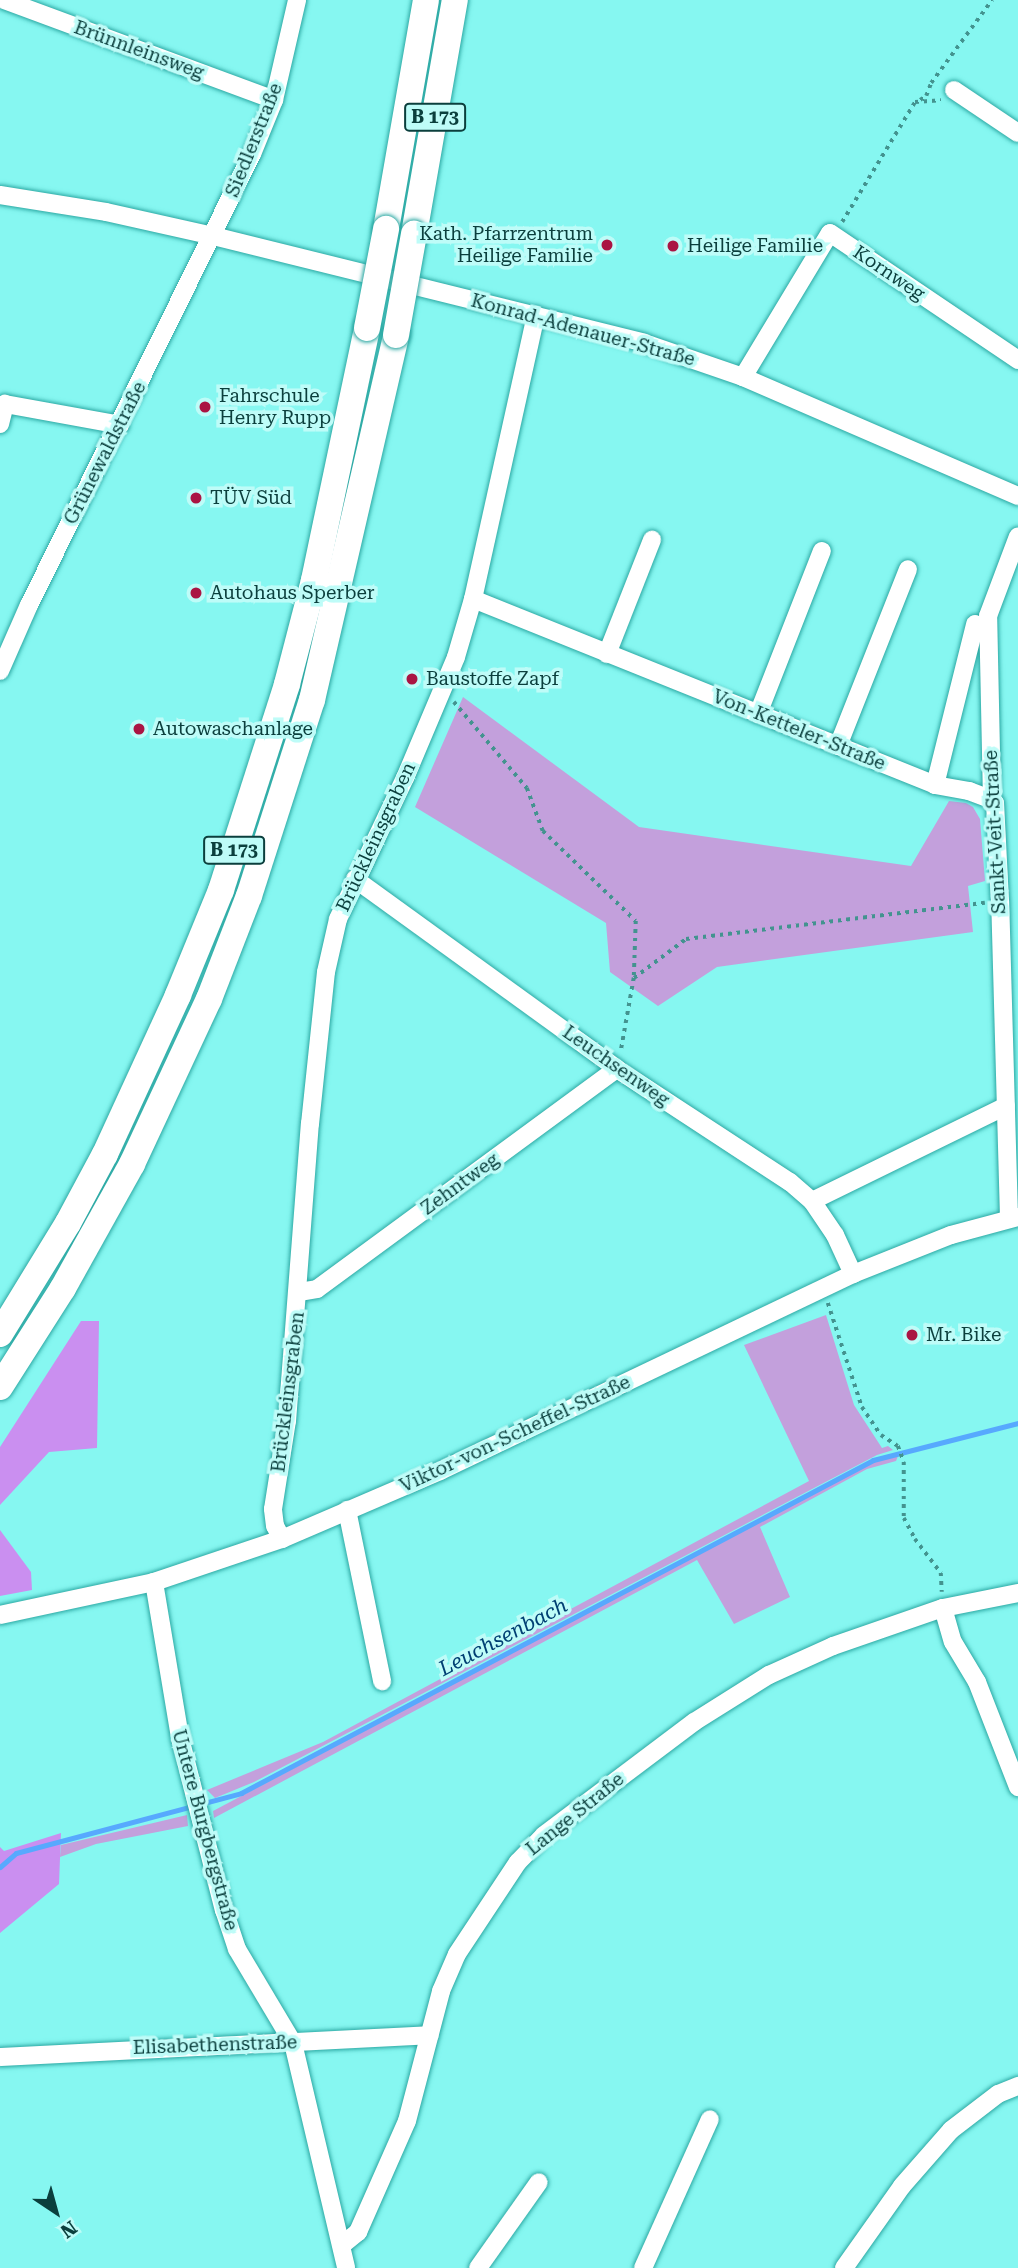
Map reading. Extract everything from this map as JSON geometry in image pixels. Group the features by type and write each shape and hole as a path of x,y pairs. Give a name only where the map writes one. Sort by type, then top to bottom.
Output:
{"highway":[{"name":"B 173","path":"0,1334 68,1223 105,1154 178,995 221,890 287,684 311,593 367,328 387,229 426,0"},
{"name":"B 173","path":"0,1387 62,1288 132,1164 209,999 249,896 284,794 315,688 396,335 455,0"}],"street":[{"name":"Brünnleinsweg","path":"4,0 274,100"},
{"name":"Siedlerstraße","path":"212,236 253,154 274,100 297,0"},
{"path":"954,90 1018,132"},
{"name":"Konrad-Adenauer-Straße","path":"0,195 106,212 212,236 644,343 743,377 1018,496"},
{"name":"Kornweg","path":"743,377 830,233 1018,360"},
{"name":"Grünewaldstraße","path":"0,671 29,605 212,236"},
{"name":"Brückleinsgraben","path":"282,1539 275,1526 273,1509 287,1421 310,1124 326,972 338,919 444,689 473,599 536,315"},
{"path":"0,424 5,404 120,425"},
{"name":"Sankt-Veit-Straße","path":"1013,1217 1006,1106 1010,1006 1000,901 995,803 992,800 988,616 1018,536"},
{"path":"607,654 652,540"},
{"path":"758,714 822,551"},
{"path":"838,746 908,569"},
{"name":"Von-Ketteler-Straße","path":"473,599 935,785 969,791 992,800"},
{"path":"935,785 975,624"},
{"name":"Leuchsenweg","path":"355,878 617,1069 790,1182 812,1201 835,1235 853,1274"},
{"name":"Zehntweg","path":"299,1292 317,1289 617,1069"},
{"path":"812,1201 1006,1106"},
{"name":"Viktor-von-Scheffel-Straße","path":"0,1615 154,1582 282,1539 440,1471 853,1274 951,1236 1013,1217"},
{"path":"347,1510 383,1681"},
{"name":"Untere Burgbergstraße","path":"154,1582 180,1738 237,1949 293,2043 346,2268"},
{"name":"Lange Straße","path":"342,2245 358,2232 407,2121 441,1991 457,1954 496,1891 518,1862 544,1835 694,1722 769,1675 833,1646 943,1608 1018,1593"},
{"path":"943,1608 953,1642 978,1682 1018,1787"},
{"name":"Elisabethenstraße","path":"0,2057 429,2035"},
{"path":"844,2268 902,2186 951,2130 998,2094 1018,2086"},
{"path":"643,2268 710,2119"},
{"path":"478,2268 539,2182"}],"path":[{"path":"834,235 886,145 915,102 926,96 931,83 992,0"},
{"path":"915,102 943,100 954,90"},
{"path":"444,689 527,788 543,831 636,921 635,978 617,1069"},
{"path":"635,978 687,939 1000,901"},
{"path":"823,1288 862,1407 881,1435 898,1446 904,1462 904,1518 915,1539 941,1573 943,1608"}],"shaded area":[{"path":"463,697 639,827 911,866 949,801 966,803 973,807 980,819 985,881 968,886 973,932 717,967 658,1006 610,972 606,923 415,807"},
{"path":"826,1315 854,1405 882,1448 888,1446 893,1450 877,1455 254,1782 215,1798 207,1790 323,1742 809,1481 744,1345"},
{"path":"81,1321 99,1321 97,1448 49,1452 0,1505 0,1447"},
{"path":"898,1456 896,1461 867,1469 760,1527 790,1597 734,1624 697,1560 214,1818 213,1811 873,1462"},
{"path":"0,1530 31,1572 32,1590 0,1596"},
{"path":"187,1815 188,1826 96,1844 60,1857 61,1845"},
{"path":"61,1833 59,1884 0,1933 0,1847 4,1851"}],"waterway":[{"name":"Leuchsenbach","path":"0,1867 16,1853 241,1793 873,1460 1018,1423"}],"place":[{"name":"Kath. Pfarrzentrum Heilige Familie","path":"607,245"},
{"name":"Heilige Familie","path":"673,246"},
{"name":"Fahrschule Henry Rupp","path":"205,407"},
{"name":"TÜV Süd","path":"196,498"},
{"name":"Autohaus Sperber","path":"196,593"},
{"name":"Baustoffe Zapf","path":"412,679"},
{"name":"Autowaschanlage","path":"139,729"},
{"name":"Mr. Bike","path":"912,1335"}]}
